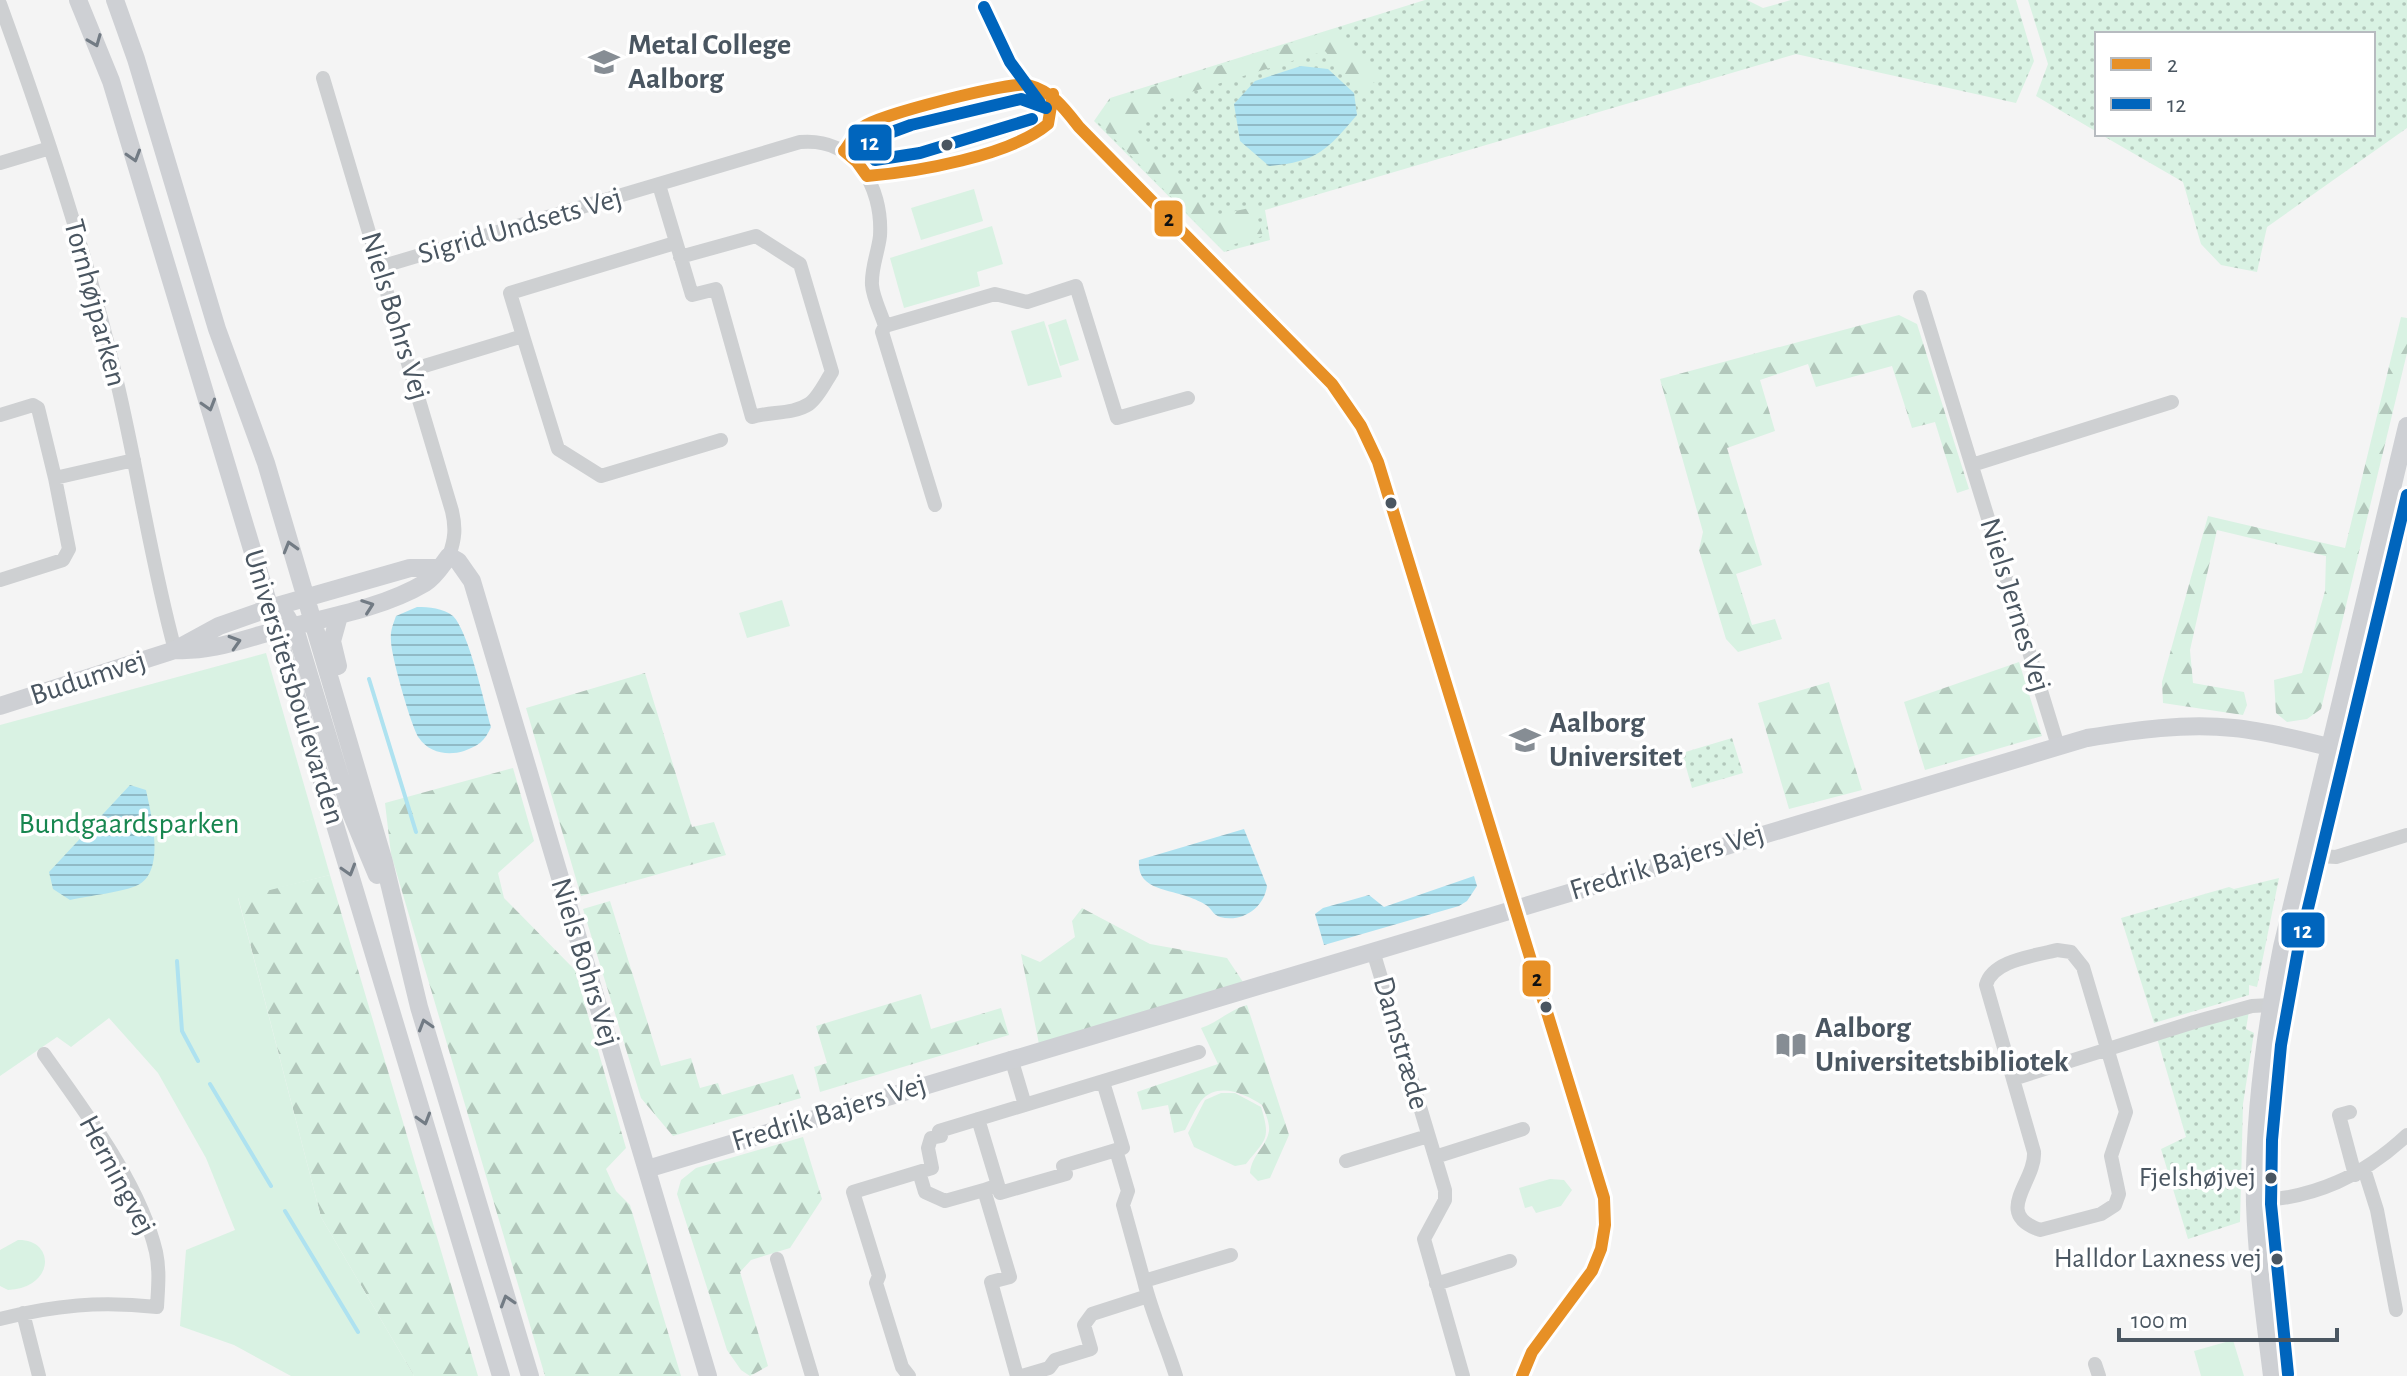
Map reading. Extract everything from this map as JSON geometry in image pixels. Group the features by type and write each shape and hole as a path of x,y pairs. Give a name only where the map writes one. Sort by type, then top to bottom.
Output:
{"street":[{"name":"Universitetsboulevarden","path":"78,0 111,81 285,628 501,1376"},
{"name":"Universitetsboulevarden","path":"115,0 217,329 266,463 384,862 419,1007 530,1376"},
{"path":"127,0 213,273 218,292 217,329"},
{"name":"Tornhøjparken","path":"0,4 50,148 96,303 175,650"},
{"name":"Niels Bohrs Vej","path":"323,78 456,526 455,541 445,562 458,561 472,581 708,1376"},
{"name":"Sigrid Undsets Vej","path":"380,267 800,142 834,145 863,169 874,196 880,218 880,239 872,271 872,288 885,326 882,332 935,505"},
{"path":"0,163 50,148"},
{"name":"Sigrid Undsets Vej","path":"659,185 677,250 692,295 716,289 752,417 781,413 811,403 832,372 800,264 756,236 677,250 510,293 558,449 601,476 721,440"},
{"path":"885,326 995,294 1027,302 1076,286 1117,418 1188,398"},
{"name":"Niels Jernes Vej","path":"1920,297 2058,746"},
{"path":"411,370 523,336"},
{"path":"1972,465 2172,402"},
{"path":"0,415 33,405 38,408 69,549 63,560 0,580"},
{"path":"2272,1376 2259,1267 2255,1201 2257,1117 2271,1005 2407,426"},
{"path":"55,478 134,460"},
{"path":"278,606 410,568 445,562"},
{"path":"400,935 351,813 285,628 339,616 428,582 445,562"},
{"name":"Budumvej","path":"0,706 175,650 219,626 278,606"},
{"path":"339,616 333,648 381,811 384,862"},
{"name":"Budumvej","path":"175,650 195,651 226,646 285,628"},
{"name":"Fredrik Bajers Vej","path":"647,1169 2058,746 2153,727 2193,726 2235,728 2330,747"},
{"path":"2304,855 2336,857 2407,835"},
{"path":"2057,950 2071,952 2083,967 2109,1049 2126,1112 2111,1156 2118,1182 2118,1200 2111,1209 2101,1214 2040,1230 2019,1215 2017,1201 2035,1157 1987,994 1990,974 2001,966 2057,950"},
{"name":"Damstræde","path":"1373,951 1445,1190 1445,1200 1424,1239 1463,1376"},
{"path":"2013,1079 2252,1006 2271,1005"},
{"name":"Fredrik Bajers Vej","path":"919,1172 933,1167 928,1148 931,1138 941,1136 939,1131 1199,1052"},
{"name":"Herningvej","path":"0,1319 53,1306 87,1303 163,1308 155,1251 141,1211 97,1130 44,1054"},
{"path":"1011,1058 1025,1105"},
{"path":"991,1187 1000,1193 1066,1174 1063,1166 1123,1148 1103,1082"},
{"path":"2350,1112 2339,1115 2359,1172 2377,1210 2399,1301"},
{"path":"978,1119 1010,1277 991,1282 1020,1376 1049,1368 1055,1360 1091,1349 1084,1325 1092,1314 1231,1255"},
{"path":"1435,1157 1523,1129"},
{"path":"2255,1201 2315,1193 2359,1172 2407,1135"},
{"name":"Damstræde","path":"1346,1161 1428,1136"},
{"path":"1116,1150 1128,1191 1123,1205 1146,1289 1176,1376"},
{"path":"909,1376 902,1367 876,1283 879,1276 853,1192 919,1172 925,1192 945,1201 991,1187"},
{"path":"777,1259 811,1376"},
{"path":"1436,1284 1510,1261"},
{"path":"23,1313 39,1376"}],"green space":[{"path":"1425,0 1747,0 1763,8 1791,0 2016,0 2034,61 2016,103 1796,54 1265,210 1270,240 1224,252 1094,121 1110,98"},
{"path":"2028,0 2407,0 2407,128 2267,227 2257,272 2221,265 2201,244 2183,182 2103,136 2375,136 2375,32 2095,32 2095,131 2036,96 2048,64"},
{"path":"1338,28 1381,79 1358,91 1325,51 1162,101 1137,131 1217,215 1254,207 1263,236 1221,248 1097,121 1111,100"},
{"path":"974,189 983,221 921,240 911,208"},
{"path":"992,226 1003,264 977,272 980,286 904,308 890,258"},
{"path":"1899,315 1917,324 1969,489 1957,493 1935,422 1912,428 1892,366 1816,387 1808,364 1760,380 1775,431 1727,448 1762,565 1736,574 1752,625 1775,619 1782,639 1738,652 1726,639 1699,550 1703,532 1660,379"},
{"path":"2401,317 2407,318 2407,353 2321,709 2307,719 2287,722 2276,713 2274,680 2302,673 2325,591 2326,556 2217,530 2190,650 2193,683 2244,692 2247,705 2243,715 2163,703 2162,682 2208,516 2345,548"},
{"path":"1066,319 1079,360 1060,366 1048,325"},
{"path":"1044,321 1062,377 1028,386 1011,331"},
{"path":"782,600 790,626 747,638 739,613"},
{"name":"Bundgaardsparken","path":"266,653 330,875 238,898 321,1217 414,1376 291,1376 234,1345 180,1326 186,1250 235,1230 206,1158 158,1073 109,1018 71,1047 57,1037 0,1076 0,725"},
{"path":"2019,662 2042,736 1925,770 1904,702"},
{"path":"645,673 692,827 714,822 726,855 581,896 526,708"},
{"path":"1829,682 1862,790 1789,809 1758,703"},
{"path":"1732,738 1743,773 1692,788 1682,753"},
{"path":"513,768 534,841 498,873 504,898 575,970 626,1148 606,1169 616,1191 630,1205 681,1376 545,1376 391,854 385,803"},
{"path":"330,875 478,1376 414,1376 321,1217 238,897"},
{"path":"2279,878 2257,987 2249,985 2249,995 2154,1023 2121,918 2229,887 2234,889"},
{"path":"610,901 661,1066 691,1058 700,1088 718,1083 722,1095 793,1074 801,1098 673,1136 641,1098 583,909"},
{"path":"1082,908 1150,944 1227,958 1243,982 1039,1044 1021,954 1040,962 1075,937 1072,921"},
{"path":"921,994 931,1029 1001,1008 1009,1035 820,1092 814,1067 827,1063 816,1026"},
{"path":"1247,1005 1289,1135 1270,1178 1258,1181 1250,1173 1269,1131 1262,1105 1232,1091 1215,1092 1201,1101 1185,1130 1174,1133 1168,1105 1142,1110 1137,1092 1218,1064 1201,1028"},
{"path":"2249,1011 2246,1029 2254,1033 2243,1104 2240,1222 2188,1239 2161,1149 2186,1137 2157,1038"},
{"path":"1221,1093 1235,1093 1261,1107 1266,1126 1265,1138 1246,1164 1235,1166 1194,1147 1188,1133 1205,1100"},
{"path":"803,1137 822,1199 790,1248 751,1260 740,1272 768,1366 750,1376 741,1370 727,1350 677,1194 681,1180 696,1168"},
{"path":"1550,1179 1564,1180 1572,1190 1561,1206 1536,1213 1532,1206 1525,1208 1519,1188"},
{"path":"18,1240 39,1247 45,1264 35,1281 8,1290 0,1286 0,1250"},
{"path":"2233,1340 2244,1376 2201,1376 2194,1351"}],"water":[{"path":"1301,66 1328,69 1354,93 1357,115 1320,152 1299,161 1269,166 1240,141 1234,104 1255,81"},
{"path":"417,607 440,610 453,616 470,652 491,727 480,742 464,751 445,753 428,747 419,738 407,706 394,660 391,634 396,616"},
{"path":"130,785 146,790 151,813 154,855 147,878 138,885 115,892 70,900 53,889 49,872"},
{"path":"1244,829 1267,886 1257,907 1244,916 1218,916 1200,902 1148,883 1139,870 1139,860"},
{"path":"1474,876 1477,886 1467,901 1459,906 1324,945 1315,914 1323,908 1369,895 1384,907"}],"waterway":[{"path":"369,679 416,832"},
{"path":"177,961 182,1031 198,1061"},
{"path":"210,1084 271,1186"},
{"path":"285,1211 358,1332"}],"transit line":[{"name":"12","path":"984,7 1010,62 1040,103"},
{"name":"2","path":"867,176 844,151 860,129 917,107 972,93 1017,85 1037,88 1057,102 1332,384 1361,426 1378,462 1604,1198 1605,1225 1601,1249 1592,1271 1532,1352 1522,1376"},
{"name":"2","path":"867,176 936,166 1011,145 1048,124 1053,94"},
{"name":"12","path":"1032,119 920,153 875,160 866,149 873,139 911,125 1021,99 1046,108"},
{"name":"12","path":"2288,1374 2271,1204 2272,1140 2281,1045 2298,950 2407,495"}],"place":[{"name":"Metal College Aalborg","path":"604,62"},
{"name":"Aalborg Universitet","path":"1525,740"},
{"name":"Aalborg Universitetsbibliotek","path":"1791,1045"},
{"name":"Fjelshøjvej","path":"2271,1178"},
{"name":"Halldor Laxness vej","path":"2277,1259"}]}
